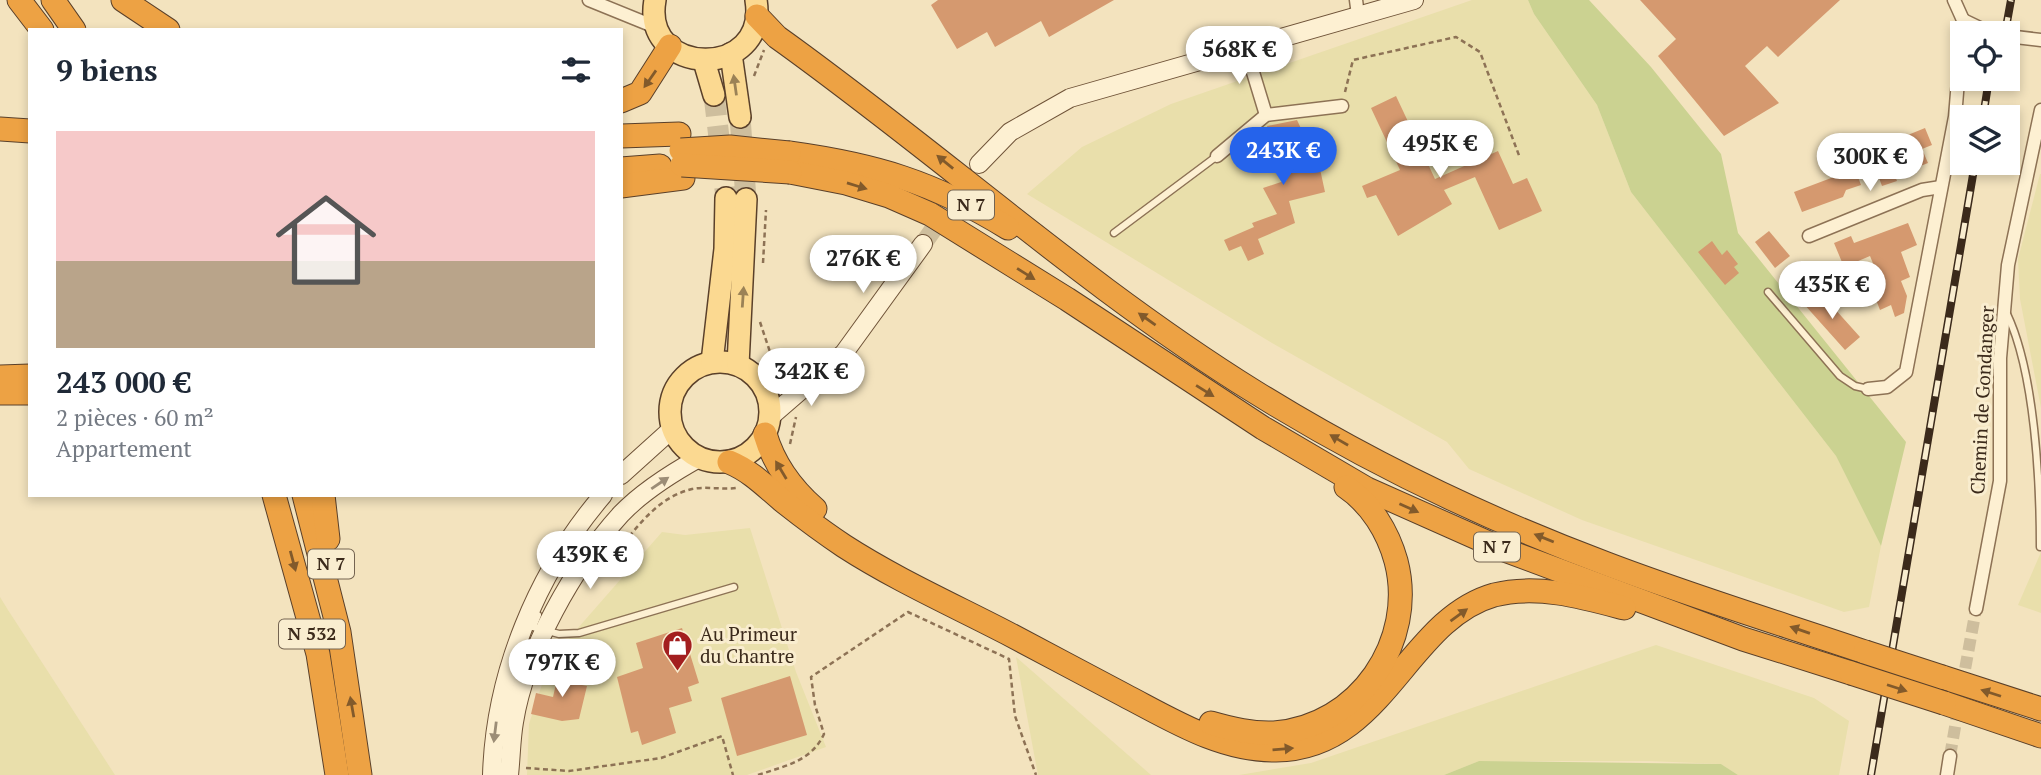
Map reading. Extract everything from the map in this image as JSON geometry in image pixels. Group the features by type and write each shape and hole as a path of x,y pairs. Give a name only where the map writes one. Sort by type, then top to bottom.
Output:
{"highway":[{"path":"19,0 40,28"},
{"path":"53,0 73,28"},
{"path":"123,0 165,28"},
{"path":"757,8 777,37 934,153 1094,281"},
{"path":"623,100 640,93 664,37"},
{"path":"0,129 28,131"},
{"name":"N 7","path":"623,137 681,157"},
{"name":"N 7","path":"623,155 789,155 835,159 892,172 969,204 1094,281 1255,392 1377,462 1465,506 1608,565 2041,709"},
{"name":"N 7","path":"623,169 681,157 789,155 846,183 889,196 930,214 1067,299 1263,429 1367,489 1502,549 1743,639"},
{"name":"N 7","path":"623,185 681,157"},
{"path":"0,376 28,376"},
{"path":"0,393 28,393"},
{"path":"768,426 769,473"},
{"path":"729,462 769,473 793,488 825,518 1185,712 1233,729 1275,733 1293,730 1325,718 1351,702 1363,690 1393,643 1398,628 1401,592 1392,547 1367,505 1354,492 1263,429"},
{"name":"N 7","path":"769,473 816,526 869,561 1186,727 1246,749 1277,751 1303,747 1352,724 1434,634 1464,611 1493,596 1527,591 1579,596 1743,639 2041,736"},
{"name":"N 532","path":"275,497 318,654 337,775"},
{"name":"N 532","path":"304,497 339,632 360,775"},
{"name":"N 7","path":"323,497 339,632"}],"main road":[{"path":"655,0 664,37 680,54 704,61 731,54 748,39 757,8"},
{"path":"731,54 740,117"},
{"path":"704,61 714,95"},
{"path":"712,362 725,249 746,201"},
{"path":"738,365 746,254 746,201"},
{"path":"712,362 738,365 760,382 768,398 768,426 757,447 729,462 699,458 678,441 672,429 669,408 672,395 687,373 712,362"}],"street":[{"path":"979,164 1010,132 1070,98 1245,46 1357,7 1414,0"},
{"path":"1868,389 1887,387 1906,372 1955,117 1963,20 1954,0"},
{"path":"599,1 612,11 664,37"},
{"path":"2020,38 2041,40"},
{"path":"1245,46 1266,115"},
{"path":"1217,156 1266,115 1342,106"},
{"name":"Chemin de Gondanger","path":"1976,610 2000,481 2000,358 2008,265 2041,110"},
{"path":"1809,236 1922,190 1941,187"},
{"path":"768,426 851,345 923,244"},
{"path":"760,382 826,368"},
{"path":"623,473 672,429"},
{"path":"517,771 514,721 519,700 545,631 575,578 621,515 640,497 699,458"},
{"path":"492,775 493,740 507,676 548,575 602,497"},
{"path":"1947,775 1950,756"}],"lane":[{"path":"1114,233 1217,156"},
{"path":"1768,292 1840,376 1855,386 1868,389"},
{"path":"2006,312 2018,337 2035,437 2040,547"},
{"path":"548,575 543,602 533,627 545,631 579,633 734,587"}],"path":[{"path":"754,80 768,41 777,37"},
{"path":"1342,106 1353,60 1456,37 1479,52 1520,158"},
{"path":"746,201 762,267"},
{"path":"759,318 770,352 789,377"},
{"path":"594,579 646,516 674,497 693,489 748,486 769,473 796,427 797,395"},
{"path":"758,775 802,760 819,746 824,734 815,705 811,677 908,612 1009,659 1015,716 1036,775"},
{"path":"517,771 569,771 661,758 722,736 733,775"}],"shaded area":[{"path":"1472,0 1528,0 1534,14 1597,105 1631,192 1836,456 1881,546 1869,607 1844,612 1582,520 1469,469 1447,442 1272,343 1027,194 1082,147 1171,104"},
{"path":"2040,174 2041,408 2020,299 2018,259"},
{"path":"750,528 796,672 826,747 747,775 527,775 529,724 550,660 662,532 685,535"},
{"path":"2041,552 2041,613 2018,605"},
{"path":"0,597 8,610 115,775 0,775"},
{"path":"1656,645 1814,698 1849,721 1839,775 1738,775 1721,764 1649,761 1479,761 1444,775 1239,775 1311,763"},
{"path":"1016,657 1151,775 1038,775"}],"green space":[{"path":"1528,0 1589,0 1651,67 1721,154 1738,233 1906,442 1881,546 1836,456 1631,192 1597,105 1534,14"},
{"path":"1479,761 1721,764 1738,775 1444,775"}],"building":[{"path":"938,0 1114,0 1049,37 1041,21 995,47 987,32 957,49 931,5"},
{"path":"1640,0 1840,0 1778,57 1767,46 1745,66 1779,103 1724,136 1658,56 1676,39"},
{"path":"1396,96 1435,179 1498,151 1513,184 1527,178 1542,211 1499,230 1475,177 1444,190 1452,204 1398,236 1376,195 1367,198 1362,186 1400,170 1371,108"},
{"path":"1297,120 1320,169 1325,192 1289,201 1295,223 1258,239 1264,254 1248,261 1241,246 1229,251 1224,240 1254,227 1252,223 1277,214 1263,188 1287,180 1267,126"},
{"path":"1925,128 1932,145 1922,149 1928,163 1895,176 1897,181 1882,186 1875,167 1886,163 1883,156 1902,148 1898,139"},
{"path":"1855,169 1861,185 1846,190 1843,197 1802,212 1794,192"},
{"path":"1908,223 1917,245 1901,252 1910,277 1901,281 1907,296 1904,313 1895,317 1891,305 1880,310 1873,292 1883,288 1870,256 1844,267 1834,243 1851,236 1854,243"},
{"path":"1769,231 1790,256 1775,268 1755,242"},
{"path":"1712,241 1722,255 1727,250 1738,264 1734,267 1739,273 1725,285 1698,252"},
{"path":"1814,293 1821,301 1825,298 1860,337 1845,350 1803,303"},
{"path":"682,628 699,683 688,687 692,701 669,708 676,733 642,745 638,731 631,733 617,677 643,668 636,643"},
{"path":"560,666 575,669 572,683 587,686 579,719 562,721 531,714 536,693 553,697"},
{"path":"790,676 807,735 737,756 721,698"}],"tunnel":[{"path":"714,95 726,198"},
{"path":"740,117 746,199"},
{"path":"923,244 961,190"},
{"path":"1962,686 1976,609"},
{"path":"1950,756 1959,704"}],"railway":[{"path":"2007,21 2011,0"},
{"path":"1985,105 1987,91"},
{"path":"1871,775 1973,175"}],"place":[{"name":"Au Primeur du Chantre","path":"677,672"}]}
